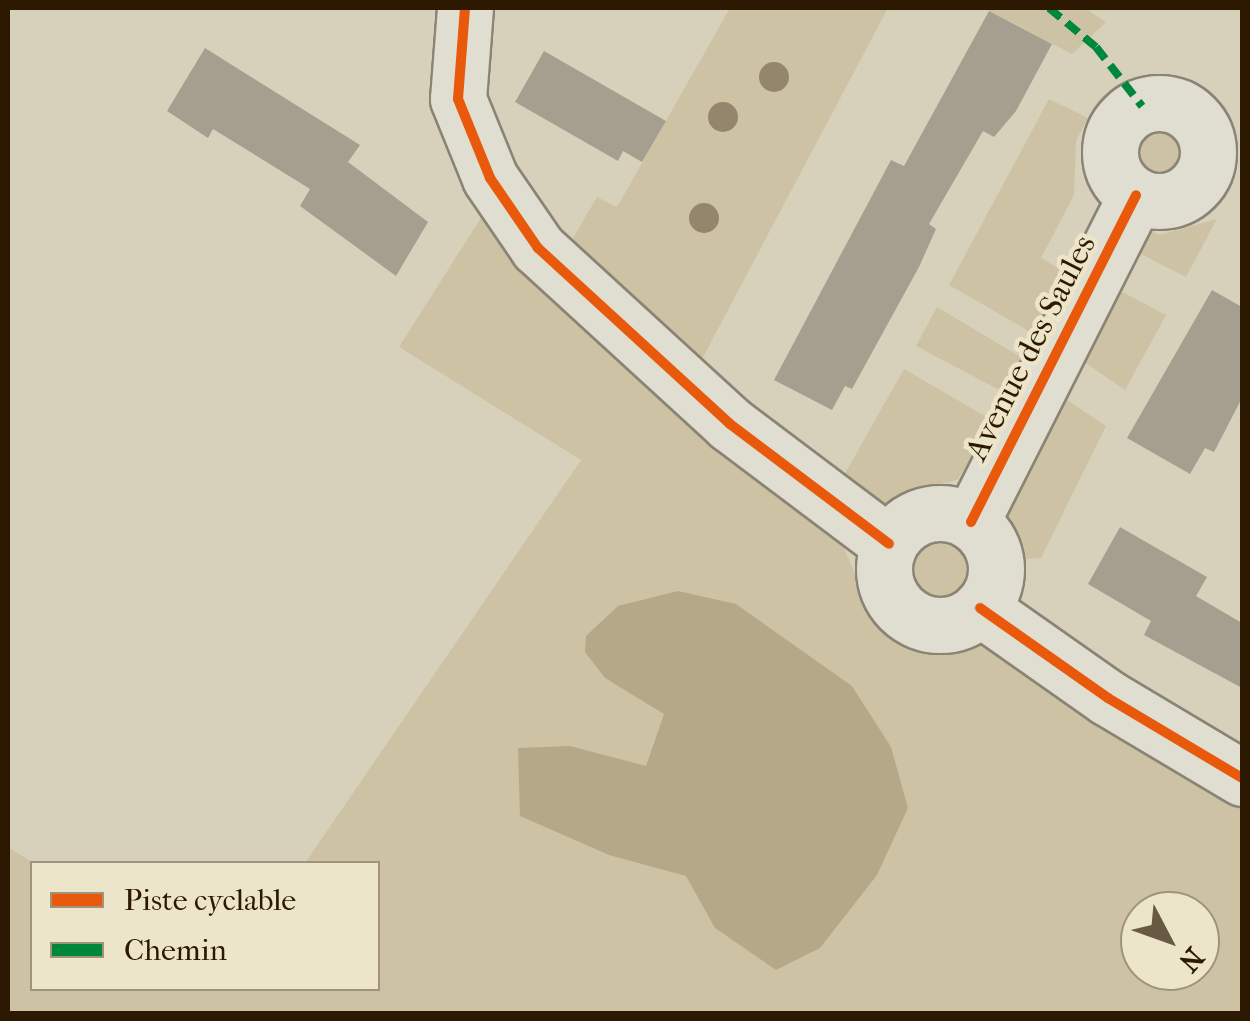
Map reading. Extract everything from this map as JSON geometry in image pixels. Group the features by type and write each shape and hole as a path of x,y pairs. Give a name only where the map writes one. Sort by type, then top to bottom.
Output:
{"street":[{"path":"464,8 458,99 490,178 538,248 730,424 889,544"},
{"name":"Avenue des Saules","path":"971,522 1136,196"},
{"path":"934,513 971,522 994,553 996,573 980,608 949,624 914,620 884,578 889,544 916,518 934,513"},
{"path":"980,608 1124,709 1242,778"}],"shaded area":[{"path":"730,8 888,8 702,359 572,240 597,197 617,207"},
{"path":"983,8 1085,8 1106,22 1072,54"},
{"path":"1049,99 1088,118 1076,141 1074,195 1041,258 1074,278 1041,338 949,285"},
{"path":"1158,128 1177,135 1184,154 1177,173 1158,180 1139,173 1132,154 1139,135"},
{"path":"484,213 549,295 625,367 840,538 870,610 889,631 946,648 990,643 1242,799 1242,1013 8,1013 8,847 30,861 30,991 380,991 380,861 306,861 581,460 399,347"},
{"path":"1217,219 1186,277 1133,250 1144,228 1159,235"},
{"path":"1113,287 1166,315 1125,390 1077,357"},
{"path":"937,307 1029,362 1011,396 916,346"},
{"path":"904,369 997,423 957,480 915,490 885,508 839,484"},
{"path":"1058,394 1106,426 1041,558 1021,559 1003,506"},
{"path":"939,534 964,545 975,570 964,595 939,606 914,595 903,570 914,545"},
{"path":"678,591 736,604 852,686 891,747 908,808 877,875 820,948 776,970 715,928 686,876 609,855 520,816 518,748 570,746 646,766 664,714 605,678 585,652 586,636 618,606"}],"building":[{"path":"989,11 1052,44 1016,111 994,137 983,131 929,224 936,229 919,267 852,389 845,386 832,410 774,380 891,160 904,166"},
{"path":"205,48 360,145 348,162 428,222 396,276 300,206 310,189 213,129 208,138 167,111"},
{"path":"544,51 666,121 642,162 623,151 618,161 515,102"},
{"path":"1212,290 1242,307 1242,398 1214,452 1205,448 1190,474 1127,438"},
{"path":"1120,527 1207,577 1196,596 1242,623 1242,688 1144,635 1151,621 1088,584"}],"marked path":[{"path":"1049,8 1096,47 1142,106"}],"cycle path":[{"path":"465,8 458,99 490,178 538,248 730,424 889,544"},
{"path":"971,522 1136,195"},
{"path":"980,608 1108,698 1242,778"}]}
